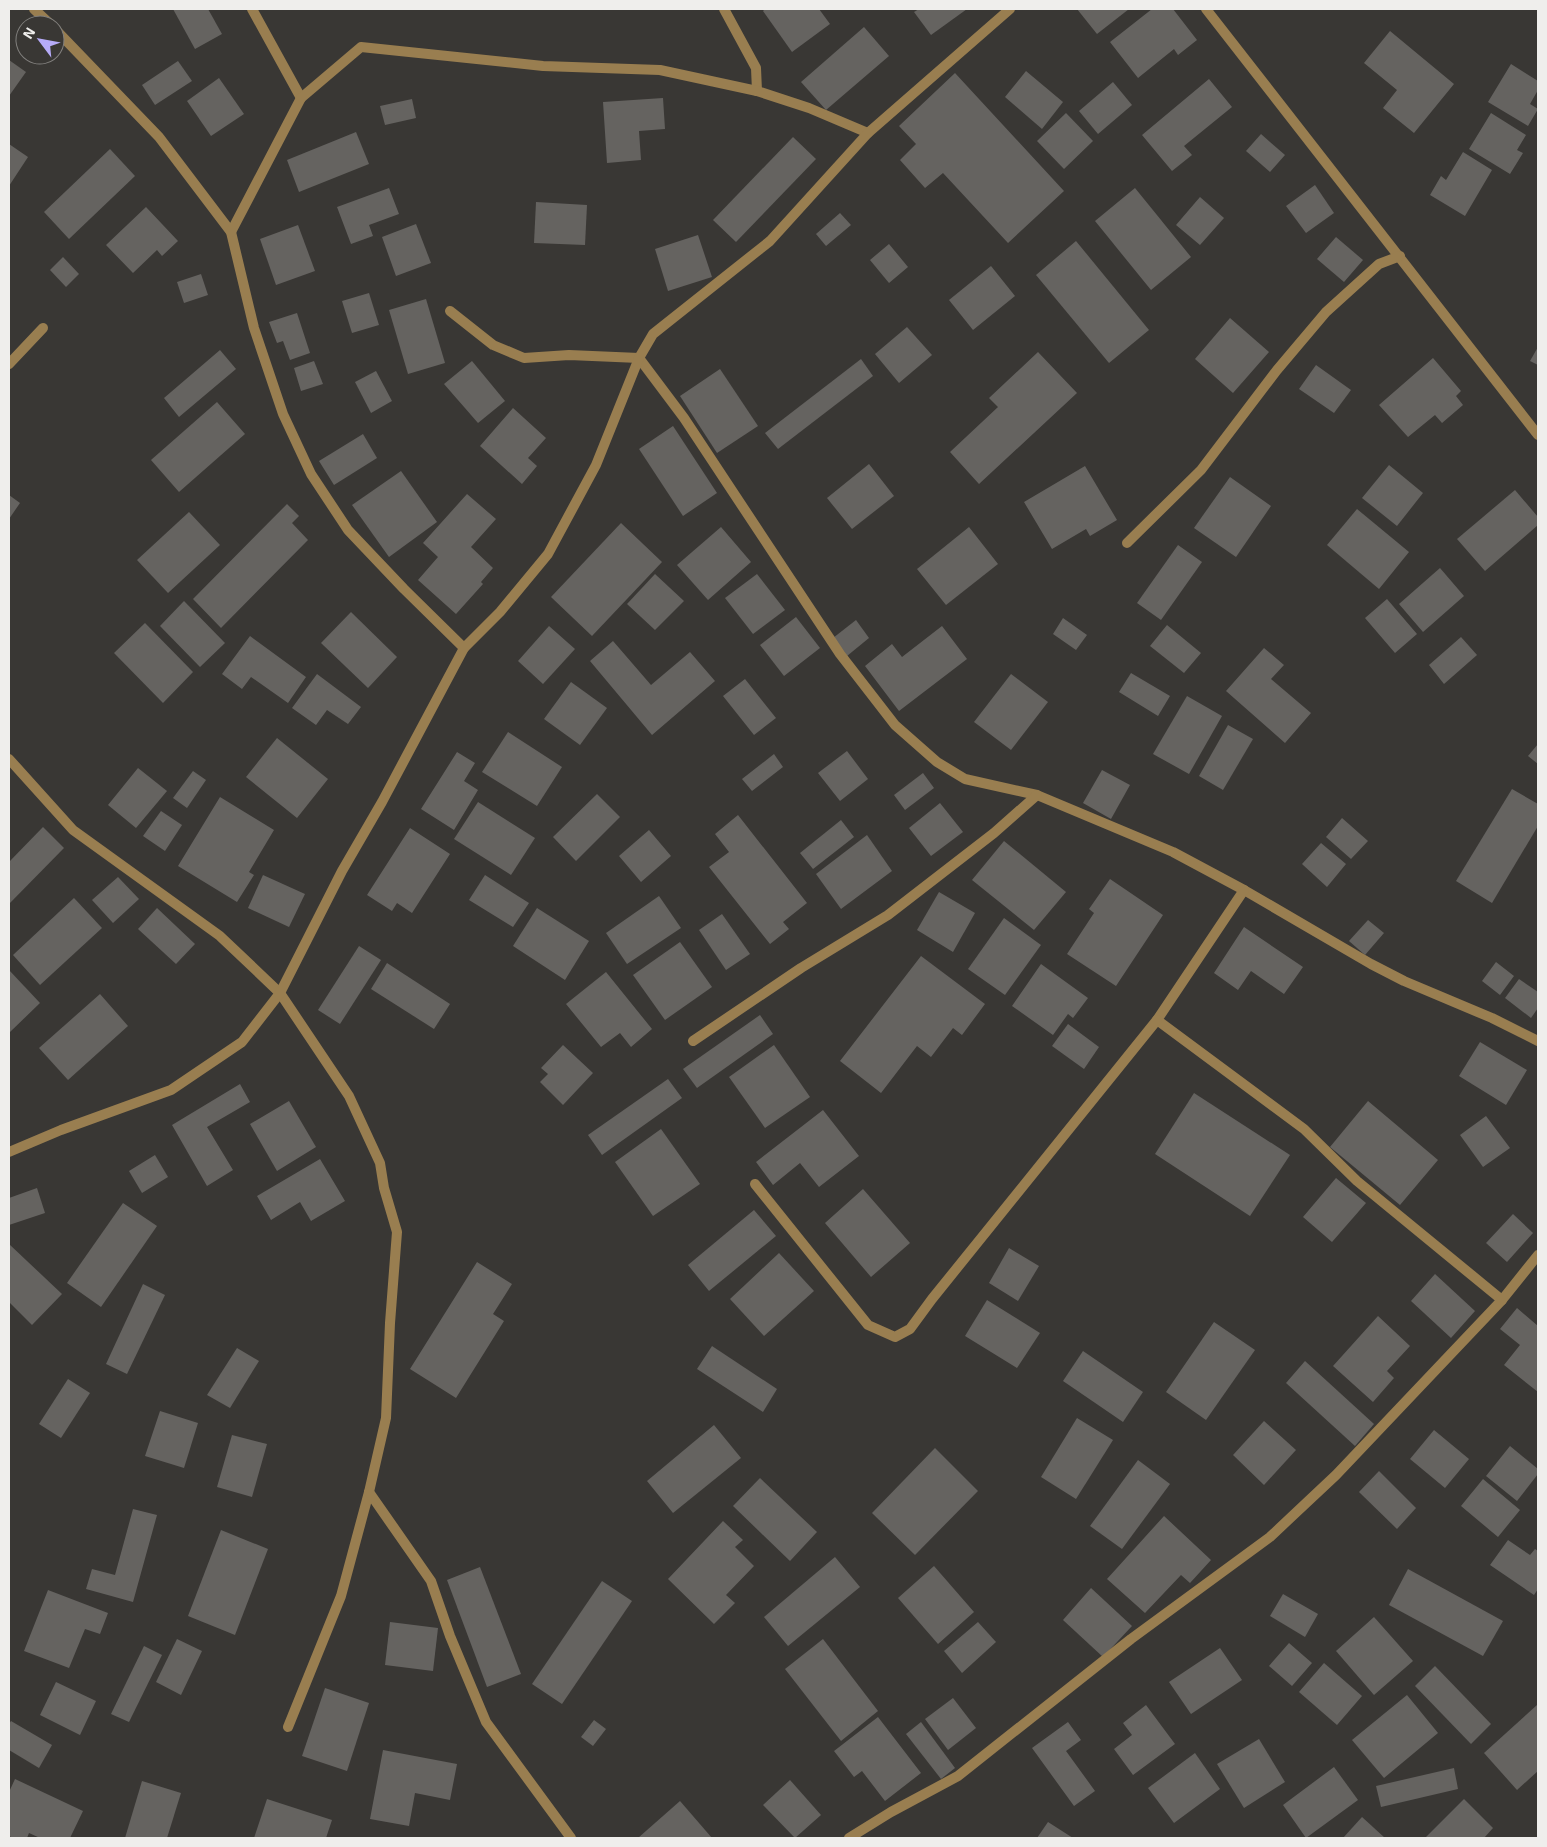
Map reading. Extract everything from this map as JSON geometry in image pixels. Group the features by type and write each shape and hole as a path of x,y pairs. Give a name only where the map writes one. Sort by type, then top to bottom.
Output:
{"street":[{"path":"252,9 301,98"},
{"path":"724,9 756,68 757,91"},
{"path":"9,1152 61,1130 170,1090 242,1042 280,992 342,871 382,802 464,648 500,612 548,554 596,464 639,358 653,334 770,241 868,133 1010,9"},
{"path":"1206,9 1538,435"},
{"path":"65,39 159,138 232,232 254,328 283,414 311,474 348,530 464,648"},
{"path":"232,232 301,98 361,47 543,66 660,70 757,91 809,108 868,133"},
{"path":"1127,543 1201,470 1277,370 1326,312 1379,264 1400,256"},
{"path":"450,311 493,345 524,358 569,355 639,358"},
{"path":"9,364 43,328"},
{"path":"639,358 684,418 840,654 895,725 937,762 966,780 1037,795 1172,852 1244,890 1371,964 1404,981 1492,1018 1538,1041"},
{"path":"9,759 73,830 220,936 280,992 349,1096 380,1163 384,1188 397,1232 390,1323 386,1418 369,1492 341,1596 288,1726"},
{"path":"693,1041 801,968 888,914 994,833 1037,795"},
{"path":"755,1184 868,1325 895,1337 910,1329 932,1299 1157,1020 1244,890"},
{"path":"1157,1020 1304,1129 1357,1181 1502,1300"},
{"path":"849,1838 891,1812 958,1776 1131,1639 1270,1537 1336,1475 1502,1300 1538,1255"},
{"path":"369,1492 431,1581 450,1636 486,1722 571,1838"}],"building":[{"path":"173,9 208,9 222,34 195,49"},
{"path":"765,9 819,9 830,24 792,52 763,11"},
{"path":"919,9 967,9 931,35 914,12"},
{"path":"1077,9 1129,9 1097,34"},
{"path":"1152,9 1173,9 1197,40 1178,55 1174,49 1138,78 1110,42"},
{"path":"864,27 889,56 826,110 801,82"},
{"path":"1390,31 1454,84 1414,133 1383,108 1397,90 1364,63"},
{"path":"9,60 26,72 9,96"},
{"path":"178,61 192,81 155,105 142,85"},
{"path":"1511,64 1538,81 1538,90 1530,104 1538,109 1528,126 1488,102"},
{"path":"1026,71 1063,102 1042,129 1005,97"},
{"path":"955,73 1064,191 1008,243 943,173 925,188 900,160 916,144 899,126"},
{"path":"219,78 244,114 211,136 187,101"},
{"path":"1209,79 1232,107 1184,146 1192,155 1172,171 1142,135"},
{"path":"1113,82 1132,105 1098,134 1079,111"},
{"path":"663,98 665,129 639,131 641,160 607,163 603,102"},
{"path":"412,99 416,118 385,125 380,106"},
{"path":"1066,113 1093,141 1064,169 1037,141"},
{"path":"1491,113 1526,135 1517,150 1523,153 1510,174 1469,149"},
{"path":"356,132 369,164 299,192 287,160"},
{"path":"1261,134 1285,155 1270,172 1246,151"},
{"path":"793,137 816,159 736,242 713,220"},
{"path":"9,144 28,157 9,186"},
{"path":"110,149 135,176 69,239 44,212"},
{"path":"1463,152 1492,170 1465,216 1430,195 1441,176 1446,180"},
{"path":"1315,185 1334,213 1306,233 1286,206"},
{"path":"389,188 399,214 369,225 373,236 351,244 337,207"},
{"path":"1135,188 1191,257 1151,290 1095,221"},
{"path":"1200,197 1224,218 1200,245 1176,225"},
{"path":"536,202 587,205 585,245 534,243"},
{"path":"146,207 178,241 162,256 157,250 133,273 106,245"},
{"path":"840,213 851,225 826,246 816,234"},
{"path":"416,224 431,263 396,276 382,237"},
{"path":"298,225 315,271 276,285 260,239"},
{"path":"698,235 712,277 668,291 655,249"},
{"path":"1336,237 1363,260 1344,282 1317,259"},
{"path":"1076,241 1149,330 1109,363 1036,275"},
{"path":"889,244 908,267 889,283 870,260"},
{"path":"63,257 79,274 66,287 50,270"},
{"path":"991,266 1015,296 973,330 949,300"},
{"path":"201,274 208,295 184,303 177,282"},
{"path":"369,293 379,325 352,333 342,301"},
{"path":"426,299 445,363 408,374 389,310"},
{"path":"297,313 310,353 290,360 283,341 277,343 269,322"},
{"path":"1230,318 1269,352 1233,393 1195,359"},
{"path":"907,327 932,355 899,383 875,354"},
{"path":"1538,347 1538,365 1530,361"},
{"path":"220,350 236,369 179,417 164,398"},
{"path":"1038,352 1077,393 979,484 950,452 998,407 989,398"},
{"path":"1433,358 1461,391 1456,396 1463,405 1442,423 1435,415 1408,437 1379,405"},
{"path":"861,359 873,376 778,449 765,433"},
{"path":"314,361 323,384 301,391 294,368"},
{"path":"472,361 505,401 478,423 444,384"},
{"path":"1316,365 1351,390 1334,413 1299,389"},
{"path":"720,369 758,426 717,453 680,396"},
{"path":"376,371 392,401 371,413 355,382"},
{"path":"217,402 245,434 179,492 151,460"},
{"path":"513,408 546,438 528,458 537,466 522,484 480,446"},
{"path":"673,426 717,493 683,516 639,449"},
{"path":"363,434 377,458 334,485 319,461"},
{"path":"869,464 894,496 852,529 827,498"},
{"path":"1389,465 1423,493 1397,526 1362,498"},
{"path":"1085,466 1117,520 1090,536 1086,529 1052,549 1024,502"},
{"path":"401,471 437,522 389,557 352,505"},
{"path":"1230,477 1271,506 1236,557 1194,528"},
{"path":"1515,490 1538,517 1538,525 1485,571 1457,539"},
{"path":"467,494 496,519 471,547 493,568 481,582 483,584 456,614 418,580 438,557 423,543"},
{"path":"9,495 20,503 9,519"},
{"path":"287,504 299,516 292,523 308,540 221,628 193,599"},
{"path":"1357,509 1409,552 1379,589 1327,545"},
{"path":"189,512 220,545 168,593 137,560"},
{"path":"621,523 662,562 592,636 551,597"},
{"path":"721,527 751,562 708,600 677,565"},
{"path":"969,527 998,564 946,605 917,569"},
{"path":"1178,545 1202,562 1161,620 1137,603"},
{"path":"1440,568 1464,596 1423,632 1399,604"},
{"path":"655,574 684,601 655,630 627,604"},
{"path":"757,574 785,610 753,634 725,598"},
{"path":"1387,599 1417,634 1395,653 1365,618"},
{"path":"184,601 225,643 200,667 160,626"},
{"path":"351,612 397,657 368,688 321,643"},
{"path":"796,617 820,648 784,676 760,645"},
{"path":"1063,618 1087,635 1076,650 1053,634"},
{"path":"856,620 869,638 847,656 833,638"},
{"path":"145,623 193,672 163,703 114,653"},
{"path":"1167,625 1201,653 1184,673 1150,646"},
{"path":"549,626 575,649 543,684 518,661"},
{"path":"942,626 967,659 899,711 865,666 892,644 902,657"},
{"path":"250,636 306,677 288,703 251,677 242,689 222,674"},
{"path":"1461,637 1477,655 1444,684 1429,665"},
{"path":"613,641 651,685 690,652 715,681 652,735 590,661"},
{"path":"1264,648 1284,665 1271,679 1311,713 1285,743 1226,691"},
{"path":"1131,673 1170,696 1158,716 1119,692"},
{"path":"317,674 361,707 348,724 327,710 316,725 292,708"},
{"path":"1011,674 1048,702 1011,750 974,722"},
{"path":"745,679 776,718 754,735 723,696"},
{"path":"571,682 607,708 580,745 544,719"},
{"path":"1187,696 1222,716 1189,774 1153,754"},
{"path":"1228,725 1253,739 1223,790 1199,776"},
{"path":"508,732 562,767 537,806 482,772"},
{"path":"277,738 328,779 297,818 246,777"},
{"path":"1538,744 1538,764 1528,756"},
{"path":"847,751 868,779 840,801 818,773"},
{"path":"457,752 475,763 464,781 478,790 454,830 421,809"},
{"path":"774,754 783,767 752,791 742,779"},
{"path":"138,768 167,791 136,828 108,805"},
{"path":"1102,770 1130,785 1111,819 1083,803"},
{"path":"193,771 206,780 187,808 173,798"},
{"path":"923,773 934,788 905,810 894,795"},
{"path":"1512,789 1538,804 1538,826 1492,903 1456,881"},
{"path":"597,794 620,817 576,861 553,837"},
{"path":"220,797 274,830 249,872 254,875 237,902 178,866"},
{"path":"478,802 535,838 511,875 454,839"},
{"path":"940,803 963,832 931,856 909,828"},
{"path":"161,811 182,825 165,851 143,836"},
{"path":"738,815 807,903 783,922 789,929 770,944 709,867 729,852 715,834"},
{"path":"1342,818 1368,841 1351,859 1326,837"},
{"path":"841,820 854,837 813,869 800,853"},
{"path":"43,827 64,848 9,904 9,862"},
{"path":"410,828 450,854 412,913 397,903 392,911 367,895"},
{"path":"649,830 671,856 641,882 619,856"},
{"path":"867,835 892,871 841,909 816,874"},
{"path":"1004,841 1066,892 1034,930 972,880"},
{"path":"1321,843 1346,864 1327,887 1302,864"},
{"path":"263,875 305,894 289,927 248,908"},
{"path":"485,875 529,903 513,927 469,900"},
{"path":"118,877 139,899 113,923 92,900"},
{"path":"1110,879 1163,915 1116,986 1067,954 1094,913 1089,909"},
{"path":"939,892 975,913 953,952 917,930"},
{"path":"659,896 681,928 627,964 606,933"},
{"path":"74,898 102,928 40,985 13,955"},
{"path":"157,908 195,944 176,964 138,929"},
{"path":"537,908 589,941 565,980 513,946"},
{"path":"722,914 750,954 726,970 699,930"},
{"path":"1004,918 1041,945 1005,995 968,969"},
{"path":"1368,920 1384,933 1365,955 1349,941"},
{"path":"1244,927 1303,967 1284,994 1251,971 1238,990 1214,973"},
{"path":"680,942 712,987 665,1020 633,975"},
{"path":"359,946 381,960 340,1024 318,1010"},
{"path":"921,956 985,1004 962,1035 953,1028 931,1057 917,1046 881,1093 840,1061"},
{"path":"1496,962 1514,976 1500,995 1482,981"},
{"path":"387,963 450,1004 434,1029 371,989"},
{"path":"1041,964 1088,998 1073,1018 1068,1014 1053,1035 1012,1006"},
{"path":"9,970 40,1003 9,1033"},
{"path":"606,972 652,1029 631,1047 620,1033 601,1047 566,1004"},
{"path":"1519,979 1538,992 1538,1008 1531,1018 1505,998"},
{"path":"100,994 128,1026 68,1080 39,1048"},
{"path":"760,1015 773,1034 697,1088 683,1069"},
{"path":"1068,1024 1099,1047 1084,1069 1052,1046"},
{"path":"1480,1042 1527,1070 1506,1105 1459,1076"},
{"path":"563,1045 593,1073 563,1105 540,1082 548,1074 541,1068"},
{"path":"774,1045 810,1097 765,1128 729,1077"},
{"path":"668,1079 682,1098 602,1155 588,1135"},
{"path":"240,1084 250,1102 207,1127 233,1170 207,1186 172,1125"},
{"path":"1194,1093 1290,1155 1250,1216 1155,1154"},
{"path":"289,1101 316,1147 277,1171 250,1124"},
{"path":"1368,1101 1438,1160 1400,1205 1330,1147"},
{"path":"823,1110 859,1156 819,1187 800,1163 773,1185 756,1162"},
{"path":"1486,1116 1510,1148 1483,1167 1460,1135"},
{"path":"661,1129 700,1184 653,1216 615,1162"},
{"path":"155,1155 168,1177 142,1193 129,1171"},
{"path":"320,1159 345,1201 311,1221 300,1202 271,1220 257,1196"},
{"path":"1336,1178 1366,1203 1332,1242 1303,1217"},
{"path":"37,1188 45,1213 9,1225 9,1198"},
{"path":"863,1189 910,1243 871,1277 825,1223"},
{"path":"123,1203 157,1226 101,1307 67,1283"},
{"path":"754,1210 776,1236 709,1291 688,1265"},
{"path":"1513,1214 1533,1233 1507,1262 1486,1243"},
{"path":"9,1244 62,1294 32,1325 9,1302"},
{"path":"1009,1248 1039,1266 1018,1301 989,1283"},
{"path":"779,1253 814,1291 764,1336 730,1299"},
{"path":"477,1262 512,1284 493,1314 504,1321 456,1398 410,1369"},
{"path":"1435,1274 1475,1311 1451,1338 1411,1301"},
{"path":"143,1284 165,1295 127,1374 106,1364"},
{"path":"987,1300 1040,1333 1017,1368 965,1336"},
{"path":"1517,1308 1538,1326 1538,1392 1504,1365 1520,1345 1500,1329"},
{"path":"1378,1316 1410,1346 1387,1371 1394,1378 1373,1402 1333,1366"},
{"path":"1214,1322 1255,1350 1206,1420 1166,1392"},
{"path":"712,1346 777,1389 763,1412 697,1369"},
{"path":"237,1348 259,1361 230,1408 207,1395"},
{"path":"1083,1351 1143,1392 1123,1422 1063,1381"},
{"path":"1305,1361 1374,1424 1355,1446 1286,1383"},
{"path":"68,1379 90,1393 61,1438 39,1424"},
{"path":"160,1411 198,1423 184,1468 145,1456"},
{"path":"1077,1418 1113,1440 1076,1499 1041,1477"},
{"path":"1264,1421 1296,1450 1264,1485 1233,1455"},
{"path":"714,1425 741,1458 673,1513 647,1481"},
{"path":"1434,1430 1469,1459 1445,1488 1410,1459"},
{"path":"232,1435 267,1444 252,1497 217,1487"},
{"path":"1510,1446 1538,1469 1538,1474 1517,1501 1486,1476"},
{"path":"935,1448 978,1491 915,1555 872,1513"},
{"path":"1138,1460 1170,1484 1122,1549 1090,1526"},
{"path":"1379,1471 1416,1508 1397,1529 1359,1492"},
{"path":"760,1478 817,1532 790,1561 733,1506"},
{"path":"1483,1479 1520,1510 1498,1537 1461,1506"},
{"path":"133,1509 157,1515 133,1602 86,1589 92,1569 115,1575"},
{"path":"1164,1516 1211,1560 1190,1583 1181,1575 1145,1613 1107,1579"},
{"path":"723,1521 743,1540 735,1547 754,1566 726,1595 735,1603 714,1624 668,1579"},
{"path":"221,1530 268,1549 235,1635 188,1616"},
{"path":"1508,1540 1530,1555 1535,1549 1538,1551 1538,1589 1534,1595 1490,1565"},
{"path":"835,1557 860,1587 788,1646 764,1617"},
{"path":"934,1566 974,1612 938,1644 898,1598"},
{"path":"480,1567 521,1674 487,1687 447,1580"},
{"path":"1408,1569 1503,1621 1483,1656 1389,1605"},
{"path":"602,1581 632,1601 562,1704 532,1684"},
{"path":"1091,1588 1132,1626 1103,1657 1063,1620"},
{"path":"48,1590 108,1613 100,1634 85,1629 69,1668 24,1651"},
{"path":"1283,1594 1318,1614 1305,1637 1270,1616"},
{"path":"1374,1617 1413,1661 1374,1695 1336,1651"},
{"path":"390,1622 438,1628 433,1671 385,1665"},
{"path":"978,1622 996,1642 962,1673 944,1651"},
{"path":"177,1639 202,1651 181,1695 156,1682"},
{"path":"823,1639 878,1711 841,1741 785,1669"},
{"path":"1289,1643 1312,1663 1292,1686 1269,1666"},
{"path":"144,1646 162,1655 129,1722 111,1714"},
{"path":"1220,1648 1242,1680 1191,1714 1169,1682"},
{"path":"1324,1663 1362,1696 1337,1725 1299,1692"},
{"path":"1435,1666 1491,1724 1471,1744 1415,1686"},
{"path":"56,1682 96,1701 80,1735 40,1715"},
{"path":"325,1688 369,1703 347,1771 302,1756"},
{"path":"1407,1695 1438,1733 1384,1778 1352,1740"},
{"path":"953,1698 976,1728 948,1750 925,1719"},
{"path":"1146,1705 1175,1744 1133,1775 1114,1749 1132,1735 1123,1723"},
{"path":"1537,1705 1538,1771 1517,1790 1484,1753"},
{"path":"878,1717 921,1773 885,1801 862,1771 854,1777 834,1751"},
{"path":"594,1720 606,1729 593,1746 581,1737"},
{"path":"11,1721 52,1745 39,1768 9,1750 9,1724"},
{"path":"921,1722 955,1768 941,1779 906,1734"},
{"path":"1068,1722 1081,1740 1066,1751 1095,1791 1074,1806 1032,1748"},
{"path":"1259,1739 1285,1782 1244,1808 1217,1764"},
{"path":"383,1750 457,1764 450,1800 415,1793 409,1826 370,1819"},
{"path":"1195,1753 1220,1789 1174,1823 1148,1788"},
{"path":"1334,1767 1358,1800 1306,1838 1283,1805"},
{"path":"1454,1768 1458,1789 1381,1807 1376,1786"},
{"path":"15,1779 83,1811 70,1838 40,1838 29,1833 27,1838 13,1838 9,1836 9,1792"},
{"path":"790,1780 821,1815 795,1838 763,1805"},
{"path":"142,1781 181,1793 167,1838 125,1838"},
{"path":"267,1799 332,1820 326,1838 254,1838"},
{"path":"1464,1799 1493,1828 1484,1838 1425,1838"},
{"path":"680,1801 712,1838 638,1838"},
{"path":"1362,1817 1385,1838 1343,1838"},
{"path":"1048,1822 1073,1838 1037,1838"}]}
